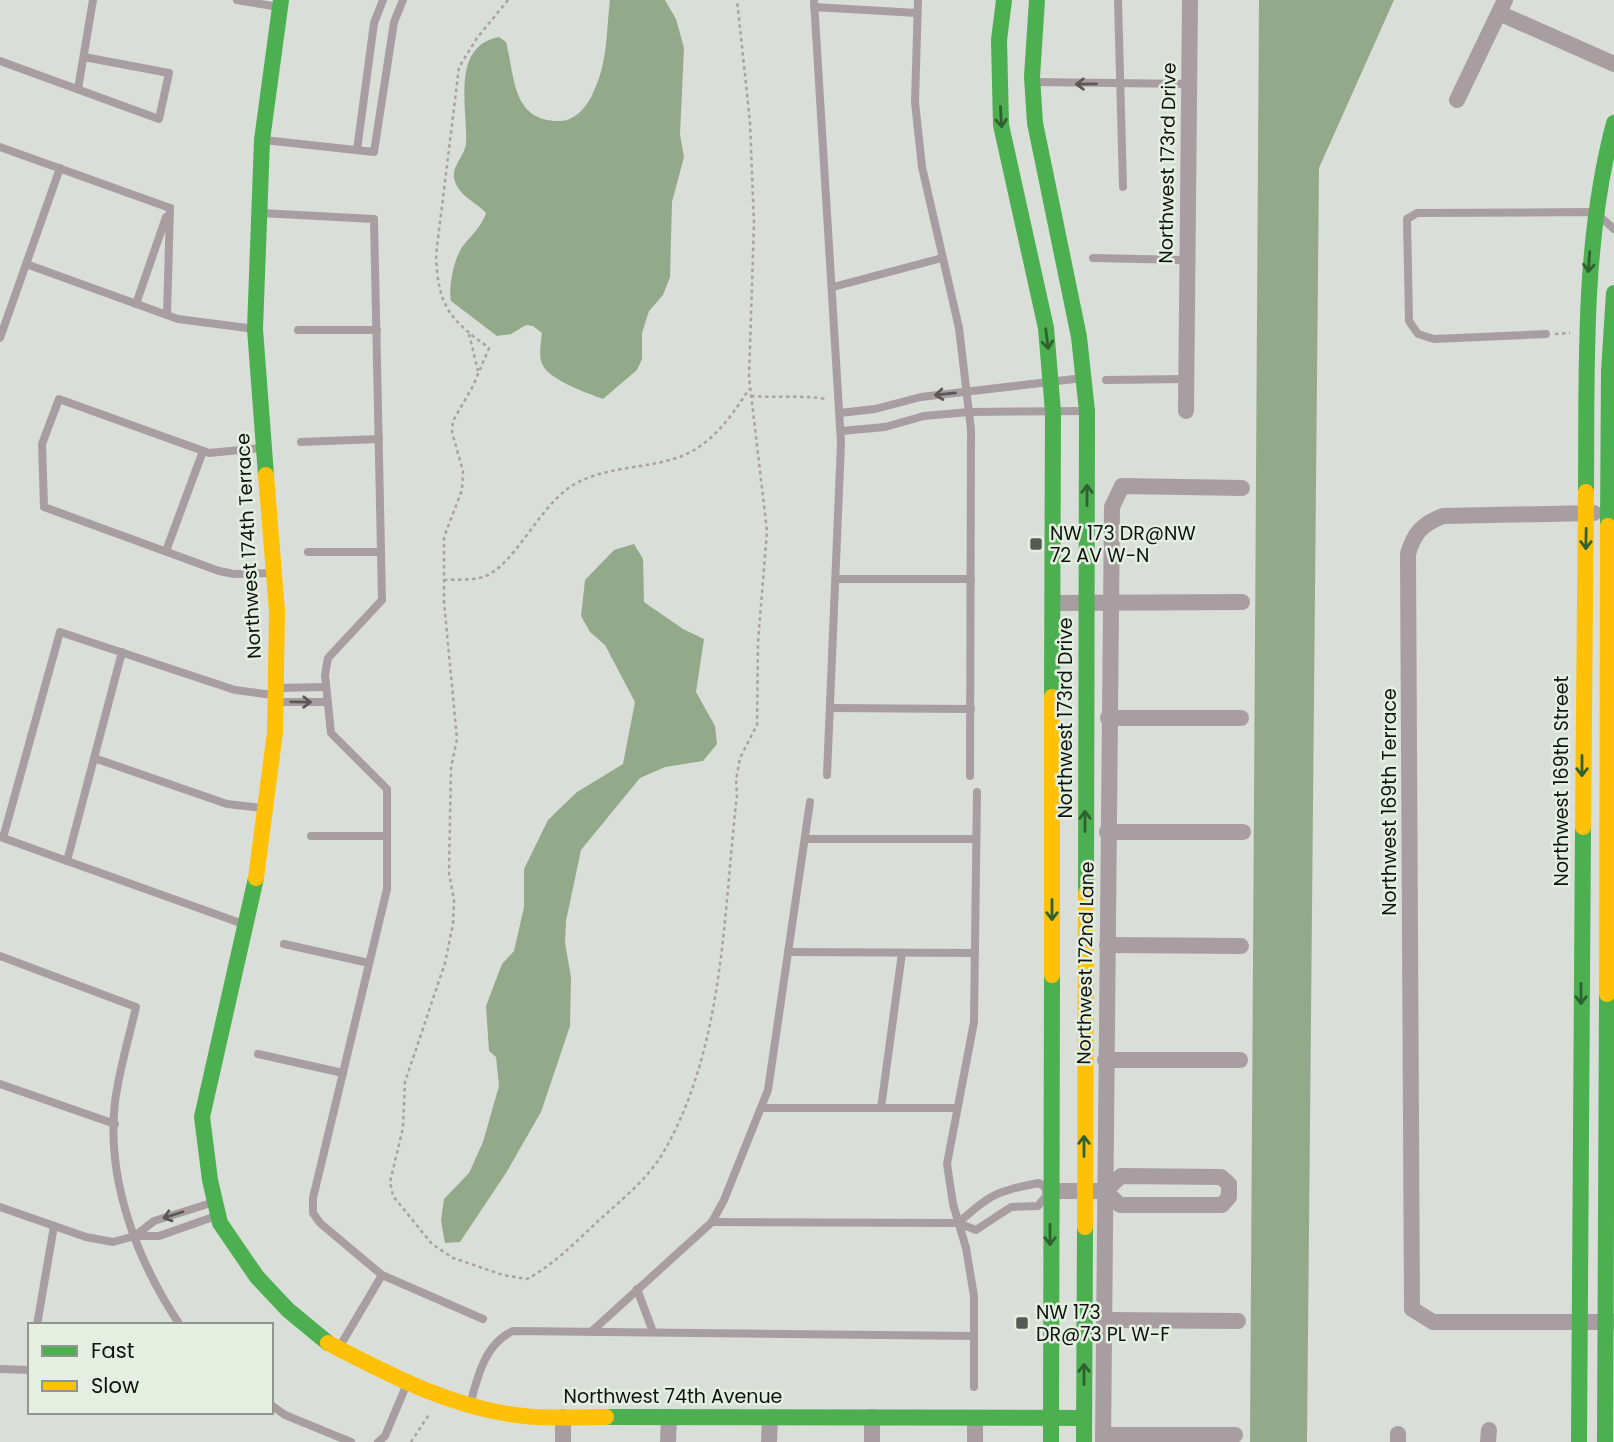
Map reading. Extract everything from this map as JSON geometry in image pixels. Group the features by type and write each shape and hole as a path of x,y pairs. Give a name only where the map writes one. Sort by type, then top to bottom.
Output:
{"street":[{"name":"Northwest 173rd Drive","path":"1004,0 999,40 1001,125 1046,328 1054,412 1051,1442"},
{"name":"Northwest 173rd Drive","path":"1037,0 1032,41 1034,121 1079,322 1086,378 1084,1442"},
{"name":"Northwest 173rd Drive","path":"1186,411 1190,0"},
{"name":"Northwest 174th Terrace","path":"280,4 262,140 255,329 277,611 275,695 254,892 202,1117 220,1223 257,1278 288,1310"},
{"path":"1457,100 1502,6 1614,64"},
{"path":"1000,81 1033,82"},
{"name":"Northwest 169th Street","path":"1579,1442 1581,891 1588,261 1595,212 1614,123"},
{"path":"1605,1442 1610,1322 1611,1096 1612,513 1609,371 1614,293"},
{"name":"Northwest 172nd Lane","path":"1103,1438 1112,508 1122,486 1242,488"},
{"path":"1586,513 1612,513"},
{"name":"Northwest 169th Terrace","path":"1580,1322 1433,1322 1412,1309 1408,554 1414,534 1428,522 1443,516 1586,513"},
{"path":"1053,603 1242,602"},
{"path":"1583,688 1611,688"},
{"path":"1108,718 1241,718"},
{"path":"1107,832 1243,832"},
{"path":"1581,891 1611,891"},
{"path":"1107,945 1241,946"},
{"path":"1105,1060 1240,1060"},
{"path":"1581,1097 1611,1096"},
{"path":"1051,1191 1105,1191 1121,1176 1221,1178 1228,1184 1229,1196 1222,1205 1120,1205 1105,1191"},
{"name":"Northwest 74th Avenue","path":"288,1310 339,1348 407,1384 470,1406 524,1416 1084,1418"},
{"path":"1104,1320 1238,1321"},
{"path":"1580,1322 1610,1322"},
{"path":"563,1417 563,1442"},
{"path":"668,1442 669,1417"},
{"path":"769,1442 770,1417"},
{"path":"872,1418 872,1442"},
{"path":"975,1419 975,1442"},
{"path":"1103,1438 1235,1435"}],"lane":[{"path":"78,89 93,0"},
{"path":"237,0 280,4"},
{"path":"357,150 373,23 383,0"},
{"path":"262,140 374,152 394,22 403,0"},
{"path":"918,0 915,102 922,167 959,328 969,412 970,776"},
{"path":"1118,0 1123,187"},
{"path":"827,775 841,431 814,4 917,13"},
{"path":"0,61 159,118 169,73 83,57"},
{"path":"1033,82 1189,84"},
{"path":"0,147 170,208"},
{"path":"0,338 60,169"},
{"path":"136,304 170,208"},
{"path":"167,315 170,208"},
{"path":"1546,334 1434,339 1418,334 1409,321 1407,219 1417,213 1595,212 1614,229"},
{"path":"260,213 374,219 382,600 328,658 326,687 331,733 387,789 387,890 313,1198 313,1213 320,1223 382,1275 483,1320"},
{"path":"833,287 942,258"},
{"path":"1093,258 1187,260"},
{"path":"26,264 167,315 218,327 255,329"},
{"path":"298,330 377,330"},
{"path":"840,414 875,409 921,397 1086,378"},
{"path":"1106,380 1186,379"},
{"path":"264,448 203,451 59,399 42,444 44,507 234,574 274,573"},
{"path":"841,431 885,427 924,416 969,412 1087,411"},
{"path":"300,442 379,439"},
{"path":"166,551 203,451"},
{"path":"308,552 381,552"},
{"path":"835,579 971,579"},
{"path":"246,926 3,838 60,632 235,690 327,702"},
{"path":"67,861 122,652"},
{"path":"275,695 326,687"},
{"path":"830,708 971,709"},
{"path":"94,758 227,804 265,808"},
{"path":"974,1387 974,1296 947,1164 974,1022 977,792"},
{"path":"591,1332 712,1222 724,1200 768,1090 810,802"},
{"path":"311,836 387,836"},
{"path":"805,839 976,839"},
{"path":"284,944 369,963"},
{"path":"788,952 975,953"},
{"path":"881,1108 902,953"},
{"path":"0,956 136,1007 115,1103 119,1180 135,1236 159,1294 179,1323"},
{"path":"258,1054 343,1073"},
{"path":"0,1084 115,1124"},
{"path":"761,1108 957,1108"},
{"path":"712,1222 958,1223 976,1230 1011,1207 1038,1206 1051,1191 1039,1183 999,1191 980,1202 958,1223"},
{"path":"0,1207 98,1241 113,1242 135,1236 159,1236 217,1209"},
{"path":"135,1236 154,1221 217,1209"},
{"path":"37,1323 54,1226"},
{"path":"339,1348 382,1275"},
{"path":"637,1289 653,1332"},
{"path":"470,1406 484,1364 502,1336 513,1331 974,1336"},
{"path":"0,1369 28,1368"},
{"path":"378,1442 385,1436 407,1384"},
{"path":"273,1406 285,1415 351,1442"}],"path":[{"path":"508,0 477,38 459,67 436,255 437,286 444,308 469,334 489,348 453,421 452,432 463,471 462,490 444,537 444,580 457,739 451,768 449,873 454,900 453,924 445,963 405,1083 403,1128 390,1182 393,1196 432,1244 453,1258 503,1275 527,1279 563,1253 637,1186 662,1155 684,1111 703,1049 724,942 737,795 736,780 740,758 757,725 758,642 767,531 750,387 754,224 750,122 737,0"},
{"path":"469,334 478,375"},
{"path":"444,580 486,576 501,564 548,505 571,487 597,474 681,456 705,443 736,410 750,387"},
{"path":"751,396 775,397 790,394 839,401"},
{"path":"411,1442 439,1395"}],"shaded area":[{"path":"610,0 665,0 676,19 684,48 680,135 684,157 672,202 670,277 663,295 649,311 642,333 642,359 637,370 603,399 558,379 544,368 540,354 542,333 533,326 526,325 511,334 497,336 451,301 450,288 454,265 460,251 479,227 486,213 463,194 454,178 466,143 465,81 473,53 484,43 499,37 506,42 514,83 524,106 544,119 570,119 586,105 601,72"},
{"path":"1259,0 1394,0 1319,168 1307,1442 1250,1442"},
{"path":"634,544 643,559 644,602 683,629 704,639 696,692 715,726 717,744 703,761 665,767 640,778 581,850 566,921 565,943 571,977 570,1026 541,1112 506,1173 460,1242 445,1243 441,1221 444,1199 469,1173 483,1142 499,1086 496,1057 489,1051 486,1006 502,964 514,951 524,907 524,869 548,820 577,792 623,764 635,702 605,645 590,632 581,616 585,580 614,550"}],"traffic: fast":[{"path":"266,475 255,329 262,140 281,0"},
{"path":"1004,0 999,40 1001,125 1046,328 1053,412 1052,697"},
{"path":"1037,0 1032,77 1035,123 1079,337 1087,411 1086,893"},
{"path":"1586,492 1591,260 1596,214 1614,123"},
{"path":"1608,526 1609,371 1614,293"},
{"path":"1579,1442 1583,827"},
{"path":"256,878 202,1117 210,1180 220,1223 257,1277 288,1310 328,1343"},
{"path":"1051,1442 1052,975"},
{"path":"1605,1442 1607,994"},
{"path":"1084,1442 1085,1227"},
{"path":"606,1417 1084,1418"}],"traffic: slow":[{"path":"256,878 275,732 277,611 266,475"},
{"path":"1583,827 1586,492"},
{"path":"1607,994 1608,526"},
{"path":"1052,697 1052,975"},
{"path":"1085,1227 1086,893"},
{"path":"328,1343 423,1389 472,1406 534,1417 606,1417"}],"place":[{"name":"NW 173 DR@NW 72 AV W-N","path":"1036,544"},
{"name":"NW 173 DR@73 PL W-F","path":"1022,1323"}]}
